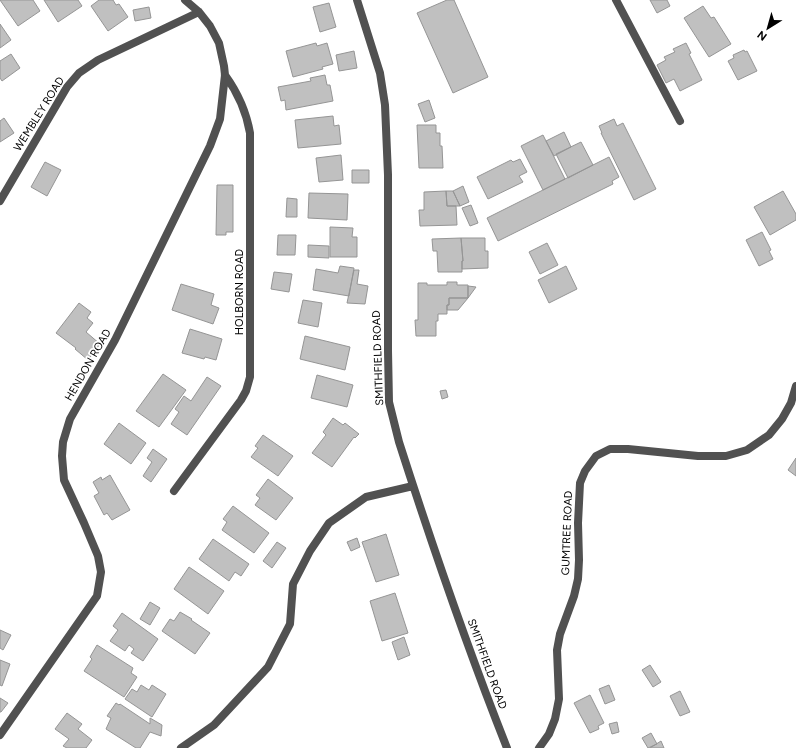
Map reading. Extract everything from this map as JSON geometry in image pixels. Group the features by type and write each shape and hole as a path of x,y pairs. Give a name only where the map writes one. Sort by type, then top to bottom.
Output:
{"street":[{"name":"HENDON ROAD","path":"0,736 97,596 101,572 98,556 64,480 62,456 63,442 70,419 116,340 210,146 220,119 225,74 219,43 210,26 199,12 185,0"},
{"name":"SMITHFIELD ROAD","path":"357,0 380,73 385,105 388,175 389,402 398,442 413,486 483,687 507,748"},
{"path":"616,0 680,120"},
{"name":"WEMBLEY ROAD","path":"0,201 67,88 79,72 98,60 199,12"},
{"name":"HOLBORN ROAD","path":"174,491 241,400 246,391 250,377 250,133 245,111 238,94 225,74"},
{"name":"GUMTREE ROAD","path":"539,748 549,734 556,719 559,699 557,650 560,634 574,596 578,579 580,560 578,523 580,483 585,471 596,456 610,449 628,449 698,456 726,456 747,450 769,435 782,420 791,403 796,386"},
{"path":"181,748 214,725 268,668 290,624 293,584 310,551 329,523 366,498 413,486"}],"building":[{"path":"0,0 33,0 40,11 18,26"},
{"path":"44,0 78,0 82,6 58,22"},
{"path":"99,0 113,0 116,5 119,4 128,17 108,31 91,6"},
{"path":"447,0 454,0 488,77 453,93 417,13"},
{"path":"650,0 667,0 670,6 657,13"},
{"path":"329,3 336,27 320,32 313,7"},
{"path":"703,6 711,18 714,17 731,44 709,57 684,18"},
{"path":"149,7 151,18 135,21 133,10"},
{"path":"0,24 11,40 0,48"},
{"path":"316,43 317,46 327,43 333,64 322,67 323,69 293,77 286,51"},
{"path":"686,43 691,53 689,54 702,80 680,91 674,79 666,83 657,65 666,60 664,57 675,52 673,49"},
{"path":"744,50 745,52 747,51 757,71 738,80 728,61 734,58 733,55"},
{"path":"354,51 357,68 339,71 336,55"},
{"path":"11,54 20,68 2,81 0,78 0,61"},
{"path":"325,75 327,85 330,85 333,101 286,110 285,100 281,101 278,87 311,81 310,78"},
{"path":"429,100 435,118 425,122 418,104"},
{"path":"333,116 334,126 339,125 341,144 298,148 295,120"},
{"path":"4,118 14,133 0,142 0,121"},
{"path":"614,119 617,126 623,123 656,189 634,200 599,126"},
{"path":"417,125 436,125 436,133 440,133 443,168 419,168"},
{"path":"564,132 571,147 554,156 546,141"},
{"path":"543,135 565,179 543,190 521,146"},
{"path":"581,142 593,165 568,178 556,154"},
{"path":"341,155 343,180 319,182 316,158"},
{"path":"609,157 619,177 612,181 613,184 498,241 487,218"},
{"path":"520,159 527,172 519,176 523,182 488,199 477,177 511,160 513,162"},
{"path":"45,162 61,170 47,196 31,187"},
{"path":"352,170 369,170 369,183 352,183"},
{"path":"217,185 233,185 233,232 226,232 226,235 216,235"},
{"path":"463,186 469,202 460,206 453,191"},
{"path":"446,191 447,206 456,206 457,225 420,226 419,210 424,210 424,192"},
{"path":"446,191 453,191 460,206 447,206"},
{"path":"783,191 796,214 796,220 770,235 754,207"},
{"path":"309,193 348,194 347,220 308,218"},
{"path":"287,198 297,199 297,217 286,217"},
{"path":"471,205 478,223 470,226 462,208"},
{"path":"330,227 353,228 352,237 357,237 357,257 330,257"},
{"path":"762,232 771,250 769,251 773,259 759,266 746,240"},
{"path":"278,235 296,235 295,255 277,255"},
{"path":"461,238 463,261 462,272 438,272 437,251 433,251 432,239"},
{"path":"461,238 485,238 485,251 488,251 488,268 462,269 463,261"},
{"path":"547,243 558,265 540,274 529,252"},
{"path":"308,245 329,246 329,258 308,257"},
{"path":"340,266 354,268 349,296 313,290 316,269 338,273"},
{"path":"566,266 577,289 549,303 538,280"},
{"path":"354,270 359,270 357,284 368,286 365,304 347,303"},
{"path":"274,272 292,274 289,292 271,289"},
{"path":"447,282 457,282 457,285 468,285 468,298 449,298 447,314 438,314 438,321 436,321 436,336 416,336 415,320 418,320 418,283 427,283 427,285 447,285"},
{"path":"181,284 214,294 211,305 219,308 213,324 172,310"},
{"path":"468,286 476,287 468,298"},
{"path":"449,298 468,298 458,310 447,310"},
{"path":"303,300 322,303 318,327 298,323"},
{"path":"79,303 91,312 87,318 93,323 86,332 100,344 88,360 75,349 76,348 56,333"},
{"path":"190,329 222,339 216,360 205,357 204,359 182,353"},
{"path":"305,336 350,347 345,370 300,359"},
{"path":"163,374 186,390 159,427 136,411"},
{"path":"317,375 353,385 347,407 311,398"},
{"path":"207,377 221,386 187,435 171,424 179,412 175,409 184,396 191,401"},
{"path":"446,390 448,397 442,399 440,391"},
{"path":"333,418 343,425 345,423 359,434 355,438 354,437 332,467 312,453 326,435 323,432"},
{"path":"119,423 146,443 131,464 104,444"},
{"path":"263,435 293,456 278,476 251,457 258,448 255,446"},
{"path":"153,449 167,459 151,482 143,476 152,462 147,458"},
{"path":"796,458 796,476 788,470"},
{"path":"110,475 130,510 112,520 107,513 104,515 94,496 99,493 93,482 101,477 102,480"},
{"path":"268,479 293,498 276,520 255,505 260,498 256,495"},
{"path":"233,506 269,533 254,553 222,530 227,522 223,519"},
{"path":"386,534 399,575 376,582 362,542"},
{"path":"357,538 360,547 351,551 347,542"},
{"path":"213,539 249,564 241,576 235,572 229,581 199,559"},
{"path":"277,542 286,548 272,568 263,561"},
{"path":"189,567 224,591 208,614 174,589"},
{"path":"395,593 408,633 382,641 370,601"},
{"path":"150,602 160,608 150,625 140,619"},
{"path":"180,612 210,633 195,654 162,631 170,619 174,621"},
{"path":"122,613 158,639 143,661 131,653 134,649 129,645 125,651 110,641 118,630 113,626"},
{"path":"0,630 11,635 3,650 0,648"},
{"path":"404,637 410,655 398,660 392,642"},
{"path":"97,645 133,668 131,673 137,677 124,697 84,671 92,659 90,657"},
{"path":"0,660 10,664 2,686 0,685"},
{"path":"650,665 661,682 653,687 642,670"},
{"path":"141,685 149,690 152,685 166,694 152,717 125,699 132,689 137,692"},
{"path":"609,685 615,700 605,704 599,689"},
{"path":"680,691 690,712 680,716 670,696"},
{"path":"590,695 604,723 598,726 599,729 590,733 574,703"},
{"path":"0,698 8,703 1,712 0,712"},
{"path":"116,703 119,705 120,704 150,724 150,718 162,725 161,736 150,732 140,748 136,748 106,729 111,718 107,716"},
{"path":"67,713 82,724 78,729 92,740 86,748 67,748 63,746 69,739 55,729"},
{"path":"617,722 619,732 612,734 609,724"},
{"path":"651,733 657,744 648,748 642,738"},
{"path":"661,741 664,748 650,748"}]}
